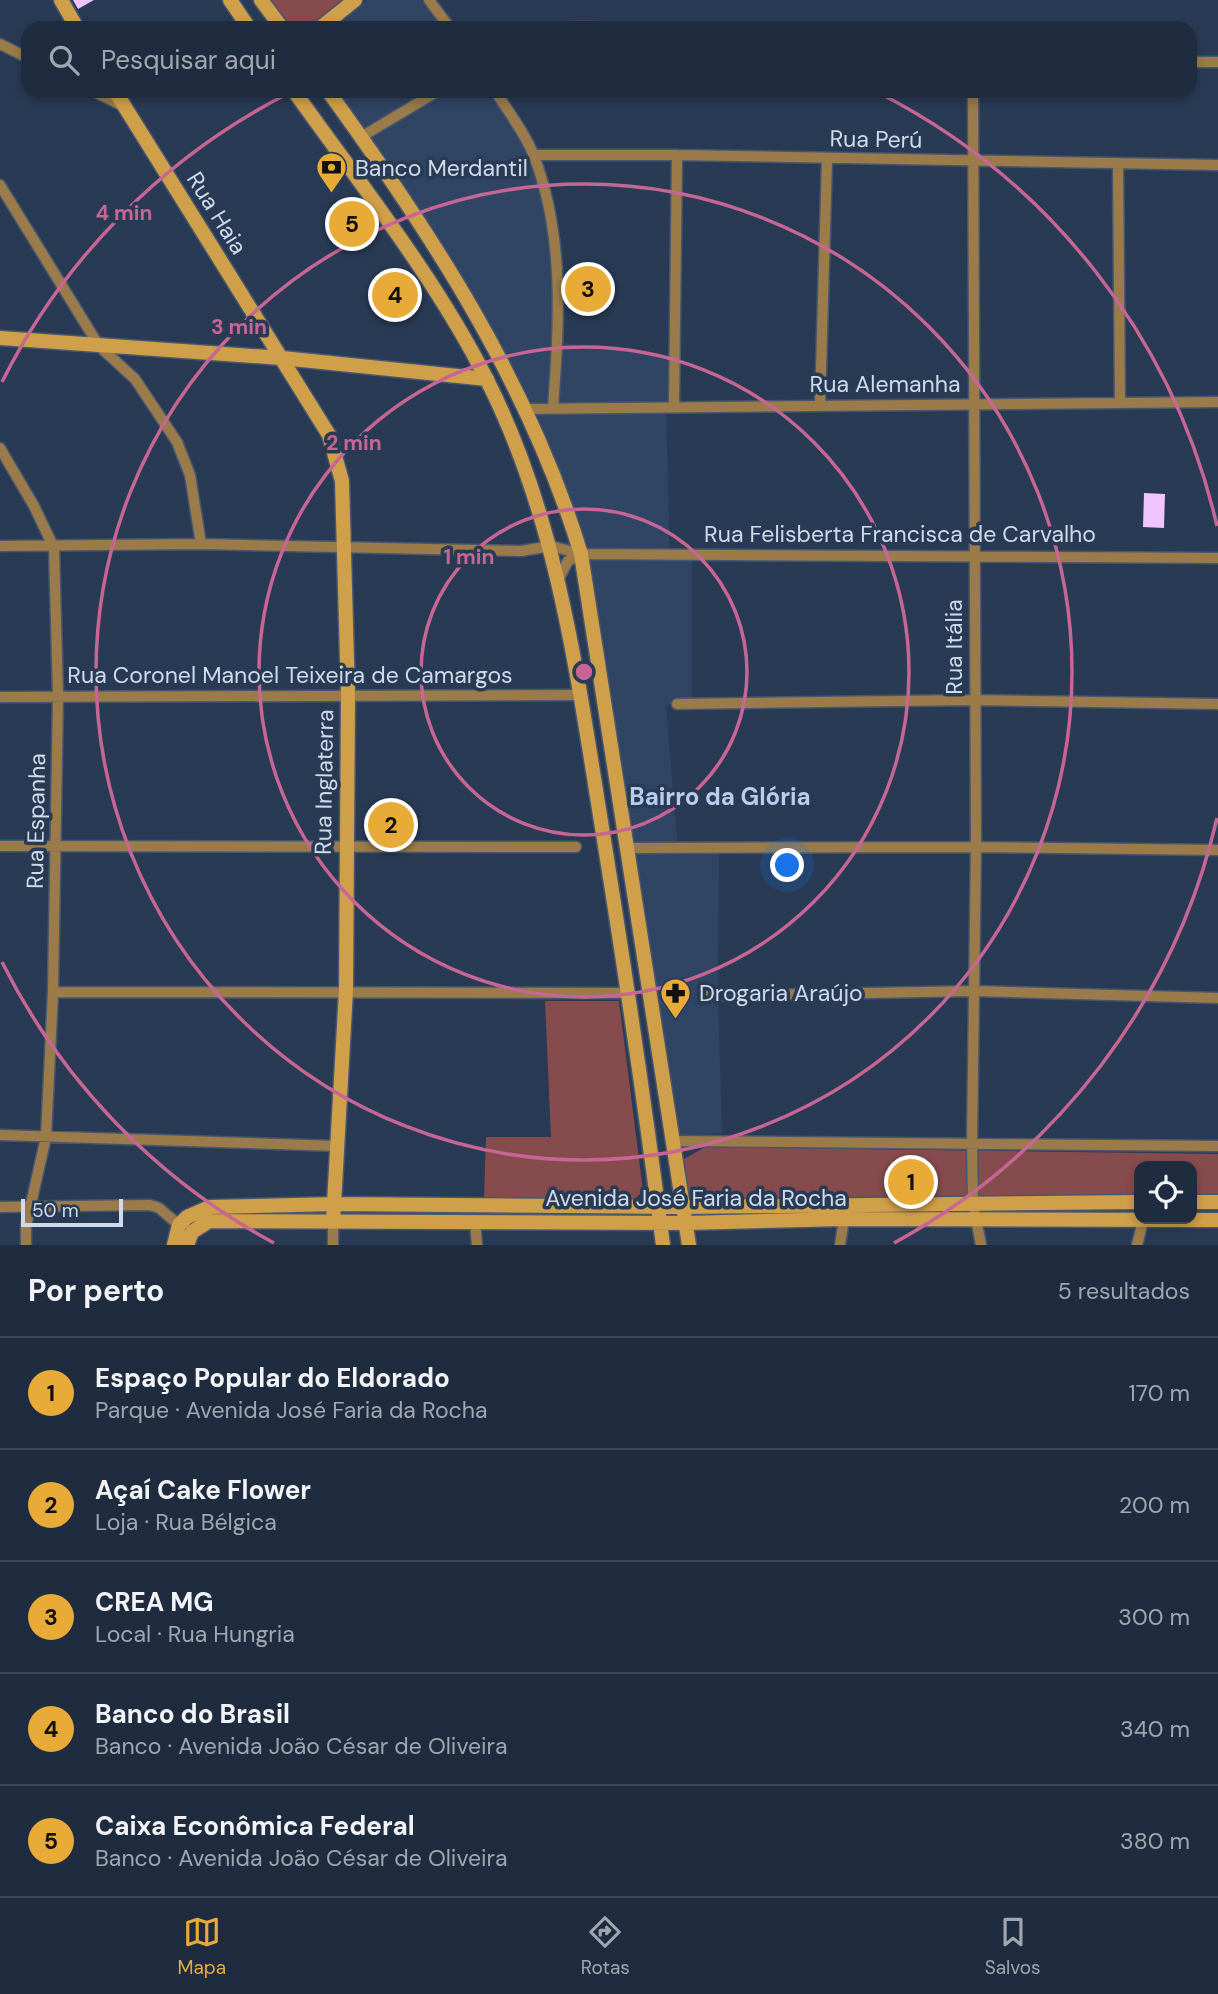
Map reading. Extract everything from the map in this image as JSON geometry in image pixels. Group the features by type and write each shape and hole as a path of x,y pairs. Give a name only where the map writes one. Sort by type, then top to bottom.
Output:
{"street":[{"path":"61,0 73,21"},
{"path":"230,0 244,21"},
{"path":"261,0 277,21"},
{"path":"329,21 355,0"},
{"path":"429,0 445,21"},
{"path":"0,44 21,54"},
{"path":"1197,62 1218,62"},
{"path":"107,98 125,107"},
{"name":"Rua Haia","path":"119,98 282,358"},
{"path":"299,98 416,263 487,379 513,437 551,545 581,695 629,993 663,1245"},
{"path":"333,98 439,251 486,330 560,486 581,554 690,1245"},
{"path":"361,137 426,98"},
{"path":"499,98 533,155 556,244 559,323 553,408"},
{"name":"Rua Itália","path":"973,98 976,847 972,1143 973,1203 981,1245"},
{"name":"Rua Perú","path":"533,155 677,155 971,163 1218,165"},
{"path":"674,407 677,155"},
{"path":"820,405 827,159"},
{"path":"1118,164 1120,402"},
{"path":"1,188 99,345 135,379 177,442 190,475 201,544"},
{"path":"0,338 282,358 487,379"},
{"name":"Rua Inglaterra","path":"282,358 329,435 338,458 345,550 348,695 346,990 333,1222"},
{"name":"Rua Alemanha","path":"525,409 1218,402"},
{"name":"Rua Espanha","path":"0,448 54,548 58,696 53,992 46,1137 26,1245"},
{"path":"0,546 54,548 201,544 345,550 521,551 551,545"},
{"name":"Rua Felisberta Francisca de Carvalho","path":"551,545 581,554 975,554 1218,558"},
{"path":"558,580 568,561 581,554"},
{"name":"Rua Coronel Manoel Teixeira de Camargos","path":"0,697 581,695"},
{"path":"677,704 975,700 1218,704"},
{"path":"0,846 576,847"},
{"path":"628,848 976,847 1218,850"},
{"path":"53,992 346,990 629,993"},
{"path":"704,996 974,991 1218,998"},
{"path":"0,1135 338,1146"},
{"path":"673,1141 1218,1146"},
{"name":"Avenida José Faria da Rocha","path":"179,1225 187,1217 210,1207 336,1204 684,1207 1134,1202"},
{"path":"1197,1202 1218,1202"},
{"path":"0,1207 150,1205 159,1208 179,1225 174,1245"},
{"path":"840,1245 844,1219"},
{"name":"Avenida José Faria da Rocha","path":"1197,1220 1218,1220"},
{"name":"Avenida José Faria da Rocha","path":"187,1245 192,1232 209,1221 1134,1221"},
{"path":"475,1221 477,1245"},
{"path":"333,1222 333,1245"},
{"path":"1137,1245 1142,1224"}],"shaded area":[{"path":"271,0 347,0 321,21 286,21"},
{"path":"367,0 430,0 447,21 340,21"},
{"path":"334,98 504,98 543,166 562,245 564,343 681,356 680,413 666,413 670,560 692,561 692,704 666,705 678,851 719,851 718,995 722,1133 674,1136 587,559 566,486 533,405 492,331"},
{"path":"545,1001 619,1001 643,1191 634,1200 484,1197 486,1137 551,1137"},
{"path":"705,1147 1218,1154 1218,1198 1197,1198 1197,1161 1134,1161 1134,1198 685,1202 679,1162"}],"building":[{"path":"73,0 94,0 78,9"},
{"path":"605,278 605,300 571,301 570,279"},
{"path":"1144,493 1165,494 1164,528 1143,527"}],"place":[{"name":"Banco Merdantil","path":"332,195"},
{"name":"Caixa Econômica Federal","path":"352,224"},
{"name":"CREA MG","path":"588,289"},
{"name":"Banco do Brasil","path":"395,295"},
{"name":"Açaí Cake Flower","path":"391,825"},
{"name":"Drogaria Araújo","path":"676,1020"},
{"name":"Espaço Popular do Eldorado","path":"911,1182"}],"district":[{"name":"Bairro da Glória","path":"720,796"}]}
